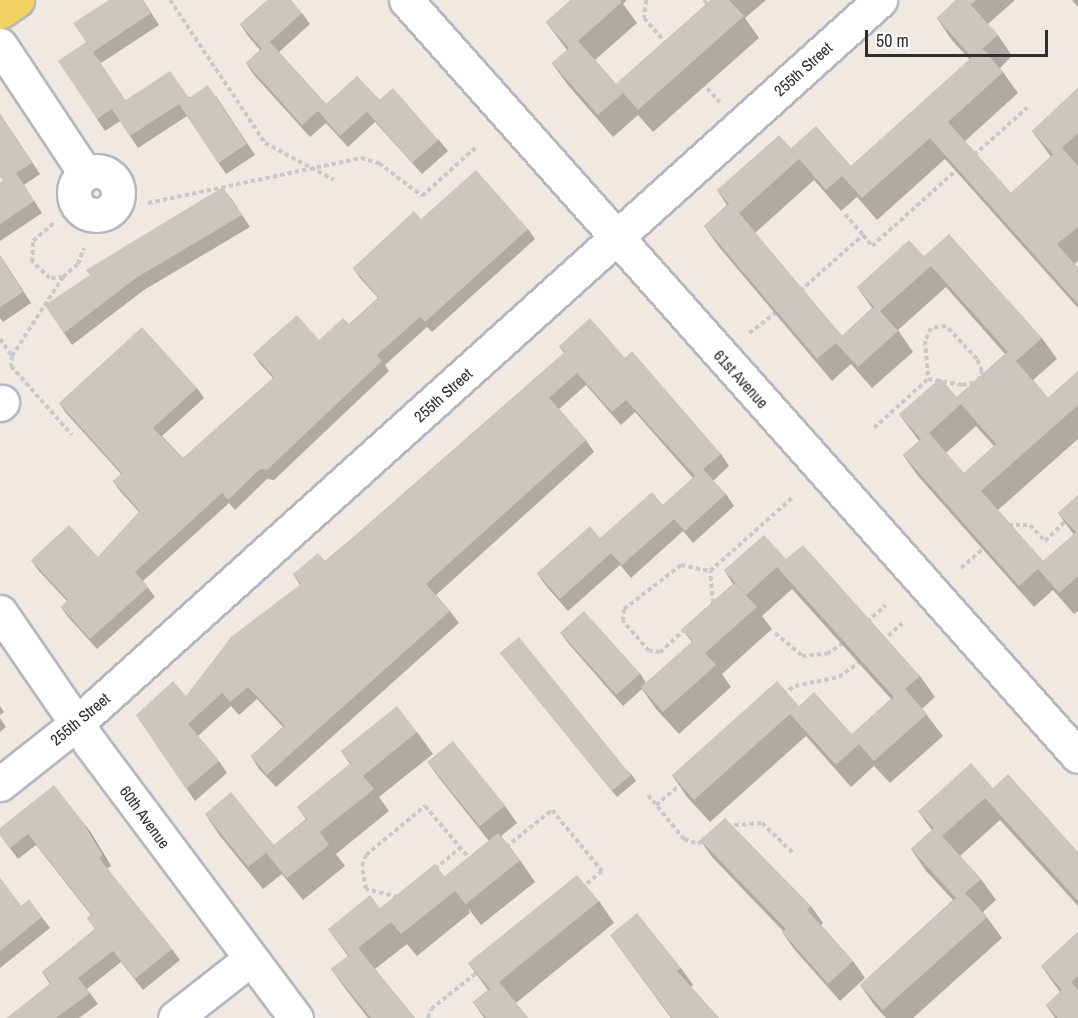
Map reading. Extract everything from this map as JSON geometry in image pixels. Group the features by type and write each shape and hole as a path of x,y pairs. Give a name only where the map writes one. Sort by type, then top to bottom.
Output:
{"main road":[{"path":"0,12 17,0"}],"street":[{"name":"61st Avenue","path":"406,0 616,240 1078,756"},
{"name":"255th Street","path":"0,784 76,724 880,0"},
{"path":"0,45 85,173"},
{"name":"60th Avenue","path":"0,612 76,724 249,960 296,1018"},
{"path":"175,1018 249,960"}],"path":[{"path":"170,0 265,143 334,180"},
{"path":"646,0 644,18 675,52"},
{"path":"704,0 717,14"},
{"path":"697,77 720,102"},
{"path":"845,214 872,246 1027,108"},
{"path":"148,203 313,167 371,160 422,196 476,147"},
{"path":"55,222 33,241 32,261 50,278 63,277"},
{"path":"792,298 862,235"},
{"path":"72,435 11,366 12,356 63,277 78,264 84,248"},
{"path":"749,333 784,305"},
{"path":"946,326 982,371 969,385 928,379 925,340 931,328 946,326"},
{"path":"0,339 12,356"},
{"path":"874,428 928,379"},
{"path":"710,571 792,498"},
{"path":"1001,532 1022,522 1045,540 1078,510"},
{"path":"961,568 993,539"},
{"path":"694,621 660,652 649,651 623,621 624,609 672,569 687,563 710,571"},
{"path":"710,571 716,598 711,606"},
{"path":"861,627 886,605"},
{"path":"877,646 902,623"},
{"path":"775,633 792,651 815,657 837,650 853,634"},
{"path":"774,703 795,686 839,677 868,654"},
{"path":"656,805 692,774"},
{"path":"648,795 690,843 710,836"},
{"path":"402,895 372,893 362,866 366,855 425,806 479,868"},
{"path":"497,853 552,810 602,871 576,893"},
{"path":"718,831 755,821 794,853"},
{"path":"427,875 460,848"},
{"path":"428,1018 431,1009 488,965"}],"building":[{"path":"109,0 142,0 151,13 93,52 73,23"},
{"path":"267,0 291,0 302,13 262,49 240,24"},
{"path":"571,0 620,0 622,2 578,41 616,84 711,0 729,0 744,16 638,110 623,93 598,115 552,63 569,48 546,22"},
{"path":"956,0 976,0 971,5 998,35 972,58 937,18"},
{"path":"86,42 125,100 97,119 58,61"},
{"path":"270,42 326,104 357,76 380,100 340,136 318,111 302,125 246,63"},
{"path":"982,48 1003,72 948,122 1011,193 1053,154 1032,131 1078,88 1078,133 1062,148 1078,166 1078,227 1057,244 1078,268 1078,304 930,138 862,198 842,176 826,190 799,159 739,213 842,336 874,307 857,287 909,240 924,256 949,234 1042,338 1016,361 1048,398 1078,371 1078,405 981,491 1043,561 1076,532 1058,513 1078,495 1078,576 1059,593 1038,569 1019,586 903,455 921,439 899,414 940,378 957,397 1008,352 931,266 880,311 898,331 858,367 836,343 817,359 704,226 729,204 717,190 779,135 791,148 816,126 851,166","holes":["961,404 996,444 964,473 929,433"]},
{"path":"170,71 189,98 208,85 247,144 218,163 179,104 130,136 112,109"},
{"path":"393,88 438,140 412,163 367,111"},
{"path":"0,115 32,163 16,173 34,201 0,224 0,183 3,181 0,177"},
{"path":"476,170 528,229 425,322 420,317 377,355 382,361 267,470 260,469 228,500 222,493 135,572 148,587 90,639 61,607 68,600 31,560 69,525 98,557 140,511 113,481 122,473 59,403 142,327 197,388 153,428 183,458 274,377 253,354 297,315 319,340 343,318 349,324 379,298 353,268 414,211 421,219"},
{"path":"223,187 242,215 136,278 64,333 45,305 90,275 86,270"},
{"path":"0,256 23,292 0,307"},
{"path":"590,318 625,358 632,351 721,454 703,469 726,494 685,531 674,519 622,565 611,553 560,599 537,573 590,526 600,538 652,492 663,505 695,476 626,400 612,412 577,373 549,398 586,440 426,584 450,611 267,775 251,756 285,726 248,687 230,702 222,693 188,724 219,761 186,789 136,715 173,681 186,696 231,637 301,584 293,574 318,553 325,561 357,534 565,352 559,346"},
{"path":"764,535 786,559 803,545 920,676 905,689 927,714 874,761 859,744 836,765 790,714 694,800 672,775 777,681 799,706 814,692 852,734 894,697 777,567 746,595 724,570"},
{"path":"735,583 757,607 705,653 716,665 663,712 641,687 693,641 682,629"},
{"path":"584,611 640,673 616,695 560,632"},
{"path":"519,637 631,775 612,791 500,653"},
{"path":"397,706 417,732 363,776 374,789 320,832 329,845 287,878 266,853 248,867 205,814 231,792 274,845 307,819 297,807 351,763 341,751"},
{"path":"453,741 505,806 480,826 427,762"},
{"path":"971,763 993,788 1008,774 1078,852 1078,901 985,798 942,836 981,879 965,893 987,917 883,1010 860,985 956,898 911,849 934,828 918,811"},
{"path":"54,785 83,822 103,855 99,858 172,949 135,979 113,951 78,978 90,993 56,1018 7,1018 51,983 42,972 95,929 87,918 92,915 28,834 10,848 0,835 0,828"},
{"path":"725,818 811,906 807,910 853,961 828,984 782,932 786,929 700,840"},
{"path":"498,833 520,860 466,904 444,877"},
{"path":"435,864 455,891 401,934 391,922 358,948 415,1018 371,1018 331,969 349,955 328,929 370,895 380,908"},
{"path":"577,875 599,901 499,982 528,1018 486,1018 473,1002 490,989 468,963"},
{"path":"0,878 21,906 29,900 42,917 0,951"},
{"path":"637,913 681,968 677,971 719,1018 672,1018 610,935"},
{"path":"1078,932 1078,976 1071,982 1078,990 1078,1018 1058,1018 1046,1005 1062,990 1041,966"}]}
